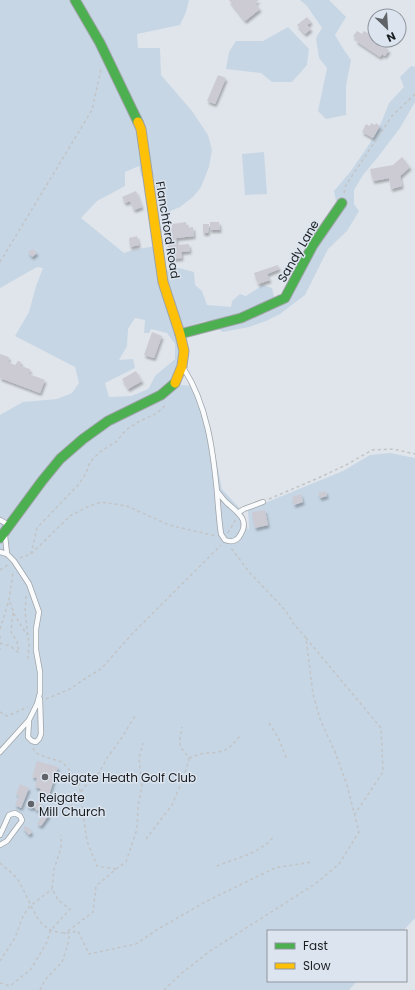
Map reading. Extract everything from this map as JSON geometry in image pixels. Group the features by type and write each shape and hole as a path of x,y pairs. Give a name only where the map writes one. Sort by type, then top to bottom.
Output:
{"street":[{"name":"Flanchford Road","path":"4,532 60,459 83,439 108,421 161,395 174,383 182,366 184,351 163,282 141,129 107,56 75,0"},
{"name":"Sandy Lane","path":"180,334 241,318 285,298 313,245 342,203"}],"lane":[{"path":"182,366 192,382 202,408 212,452 220,530 224,539 228,542 236,540 243,530 244,523 239,512 227,503 217,491"},
{"path":"239,512 263,502"},
{"path":"0,520 4,532 7,554"},
{"path":"0,552 7,554 15,562 29,584 39,612 36,629 36,650 40,672 40,736 38,741 33,742 28,737 29,720"},
{"path":"0,752 29,720 39,703"},
{"path":"0,835 9,815 15,813 20,816 21,822 7,841 0,845"}],"path":[{"path":"0,262 92,110 102,63"},
{"path":"342,203 346,185 392,116 415,94"},
{"path":"31,554 37,528 79,484 86,473 90,462 101,451 116,442 126,430 138,422 157,413 168,403"},
{"path":"263,502 346,465 372,450 383,448 415,454"},
{"path":"0,570 31,554 70,516 87,507 101,502 127,506 169,525 224,539 250,573 286,611 293,623 382,728 383,772 355,814"},
{"path":"0,712 7,716 39,703 70,689 101,669 134,632 224,539 239,512"},
{"path":"0,629 9,600 15,562"},
{"path":"28,659 28,637 25,611 29,584"},
{"path":"9,600 13,612 28,637"},
{"path":"0,643 10,646 19,653 18,641 11,632 13,612"},
{"path":"0,636 0,650"},
{"path":"164,990 182,973 210,951 315,884 339,864 359,832 355,814 335,752 320,719 313,694 306,638"},
{"path":"67,811 89,781 99,773 107,758 135,716"},
{"path":"269,723 278,737 287,760"},
{"path":"182,727 179,746 189,758"},
{"path":"189,758 202,754 220,753 232,746 240,736"},
{"path":"28,737 36,753 62,762 78,784 87,841 97,866 116,869"},
{"path":"64,934 93,912 96,886 126,862 137,829 138,806 142,787 140,758 143,743"},
{"path":"146,838 172,805 183,779 189,758"},
{"path":"0,983 10,986 30,970 47,942 50,931 70,909 58,900 52,889 54,870 61,848 62,835"},
{"path":"217,866 262,848 269,843 274,836"},
{"path":"0,864 17,879 30,906 42,923 50,931 64,934 78,931 89,954 136,944 158,929 242,883 275,868 311,862"},
{"path":"0,961 15,938 23,916 30,906 52,889"},
{"path":"40,990 46,980 62,962 70,933"}],"shaded area":[{"path":"0,0 189,0 186,12 180,25 137,34 138,48 160,48 161,75 192,111 208,135 212,150 209,167 201,187 193,197 180,207 168,212 160,209 154,177 141,176 139,166 125,172 125,186 97,201 81,218 124,253 155,246 161,271 179,268 194,272 195,285 202,291 207,305 231,307 232,301 240,294 246,296 263,285 272,288 276,305 345,204 336,201 334,191 351,171 370,143 381,123 389,103 404,87 400,77 411,66 415,67 415,102 400,128 363,175 354,190 354,204 359,211 347,231 328,249 305,295 280,314 249,327 223,332 205,321 186,327 180,360 178,388 181,385 196,386 206,410 222,489 243,512 248,530 248,510 343,471 370,455 390,453 415,458 415,918 404,930 267,930 267,982 356,982 349,990 0,990 0,415 23,402 57,399 72,393 79,383 75,367 15,336 29,312 36,286 43,268 37,267 0,288","holes":["135,318 145,320 144,333 149,333 151,329 167,333 175,344 175,359 155,376 149,388 146,390 131,396 109,397 105,383 135,368 133,359 119,360 127,346 128,329"]},
{"path":"300,0 329,0 346,17 335,35 351,60 346,86 346,115 326,119 318,111 327,68 319,58 316,38 322,28 307,6"},
{"path":"288,27 309,49 307,65 292,82 272,82 261,73 226,69 229,52 236,41 263,41"},
{"path":"264,152 267,194 245,195 242,154"}],"building":[{"path":"229,0 259,0 255,3 260,9 245,21"},
{"path":"307,17 311,22 307,25 311,29 305,34 297,25"},
{"path":"357,31 362,34 364,31 367,32 367,48 386,48 389,50 385,56 382,54 380,57 356,41 357,39 353,36"},
{"path":"218,75 226,78 215,104 207,101"},
{"path":"371,123 375,125 376,123 380,126 373,138 362,132 366,124 370,126"},
{"path":"402,157 410,167 400,176 402,186 391,189 389,178 373,181 370,169 393,165"},
{"path":"136,191 142,207 134,210 130,201 125,203 122,197"},
{"path":"186,222 187,228 193,227 194,236 176,238 177,245 189,244 190,251 181,252 182,258 169,259 166,229 172,228 172,224"},
{"path":"210,222 219,222 220,230 210,230"},
{"path":"203,224 209,224 208,233 203,233"},
{"path":"137,236 139,245 130,247 129,238"},
{"path":"33,249 37,253 32,257 28,252"},
{"path":"278,265 279,269 267,274 270,280 258,284 254,273"},
{"path":"152,332 162,336 154,358 144,355"},
{"path":"0,354 9,357 8,362 15,365 18,361 21,362 21,366 30,369 29,374 45,380 40,393 0,378"},
{"path":"136,371 142,381 128,389 122,379"},
{"path":"326,491 327,496 320,498 318,493"},
{"path":"301,494 303,502 294,505 292,497"},
{"path":"265,510 268,525 255,528 252,512"},
{"name":"Reigate Heath Golf Club","path":"37,761 58,767 49,795 39,792 41,789 35,787 37,778 32,777"},
{"path":"20,784 29,788 21,808 15,805 19,796 16,794"},
{"path":"29,800 33,800 35,803 38,801 43,806 37,811 34,807 28,807 27,803"},
{"path":"45,811 49,815 41,826 37,824"},
{"path":"26,826 32,832 29,835 23,828"}],"traffic: fast":[{"path":"75,0 100,43 138,122"},
{"path":"180,334 241,318 285,298 313,245 342,203"},
{"path":"0,538 60,459 83,439 108,421 161,395 175,383"}],"traffic: slow":[{"path":"138,122 141,129 163,282 184,351 182,366 175,383"}],"place":[{"name":"Reigate Heath Golf Club","path":"45,777"},
{"name":"Reigate Mill Church","path":"31,804"}]}
